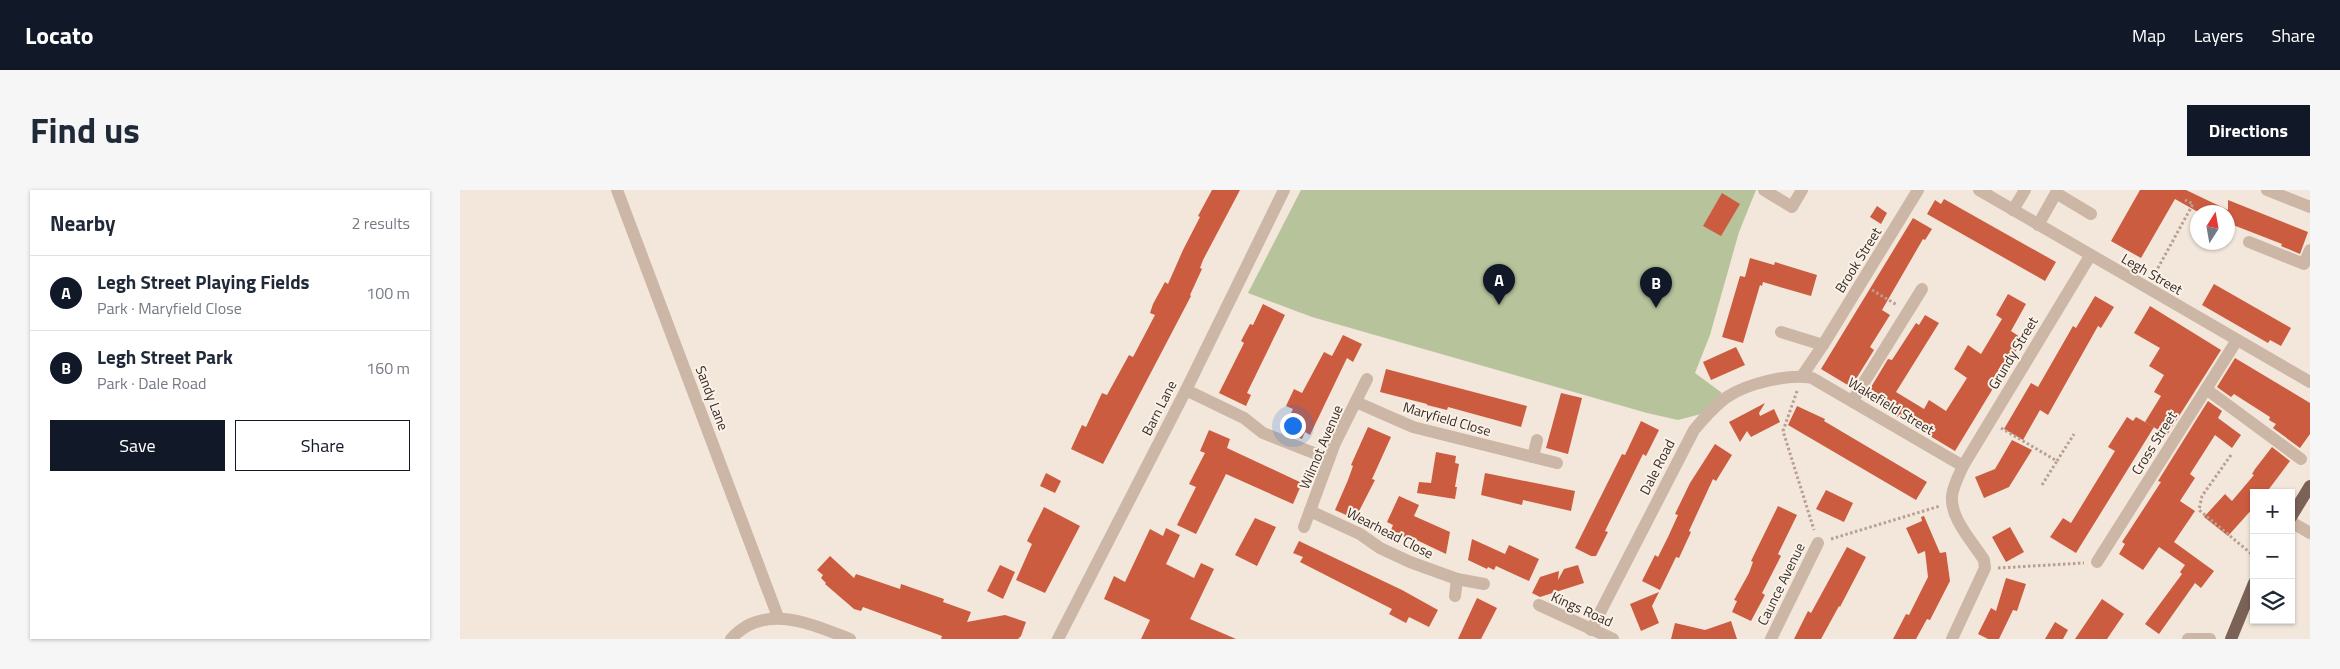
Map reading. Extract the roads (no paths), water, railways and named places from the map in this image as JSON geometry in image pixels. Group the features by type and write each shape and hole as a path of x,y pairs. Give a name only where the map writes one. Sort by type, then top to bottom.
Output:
{"main road":[{"path":"2295,510 2310,486"},
{"path":"2231,639 2250,593"}],"street":[{"name":"Sandy Lane","path":"617,190 778,617"},
{"name":"Barn Lane","path":"1058,639 1186,390 1284,190"},
{"path":"1764,190 1792,207 1802,190"},
{"name":"Brook Street","path":"1802,376 1824,345 1918,190"},
{"name":"Legh Street","path":"1979,190 2310,382"},
{"path":"2013,210 2025,190"},
{"path":"2267,190 2310,207"},
{"path":"2038,225 2056,194 2091,214"},
{"path":"2249,242 2307,266 2310,250"},
{"name":"Grundy Street","path":"1952,639 1985,568 1984,560 1960,523 1952,502 1955,484 1962,466 2090,256"},
{"path":"1853,400 1922,289"},
{"path":"1781,332 1824,345"},
{"name":"Cross Street","path":"2097,562 2237,340"},
{"name":"Dale Road","path":"1591,630 1685,444 1714,406 1738,391 1790,376 1802,376"},
{"name":"Wakefield Street","path":"1802,376 1812,378 1853,400 1962,466"},
{"name":"Wilmot Avenue","path":"1304,527 1329,459 1367,379"},
{"path":"2206,389 2301,460"},
{"path":"1186,390 1244,418 1263,433 1329,459"},
{"name":"Maryfield Close","path":"1356,402 1413,427 1557,463"},
{"path":"1533,457 1537,440"},
{"name":"Wearhead Close","path":"1310,512 1354,531 1380,548 1410,562 1457,579 1484,584"},
{"path":"2295,524 2310,533"},
{"name":"Caunce Avenue","path":"1771,639 1818,543"},
{"path":"1454,596 1457,579"},
{"name":"Kings Road","path":"1539,605 1613,639"},
{"path":"731,639 739,630 758,620 778,617 806,623 850,639"},
{"path":"2188,639 2210,639"}],"place":[{"name":"Legh Street Playing Fields","path":"1499,305"},
{"name":"Legh Street Park","path":"1656,308"}]}
